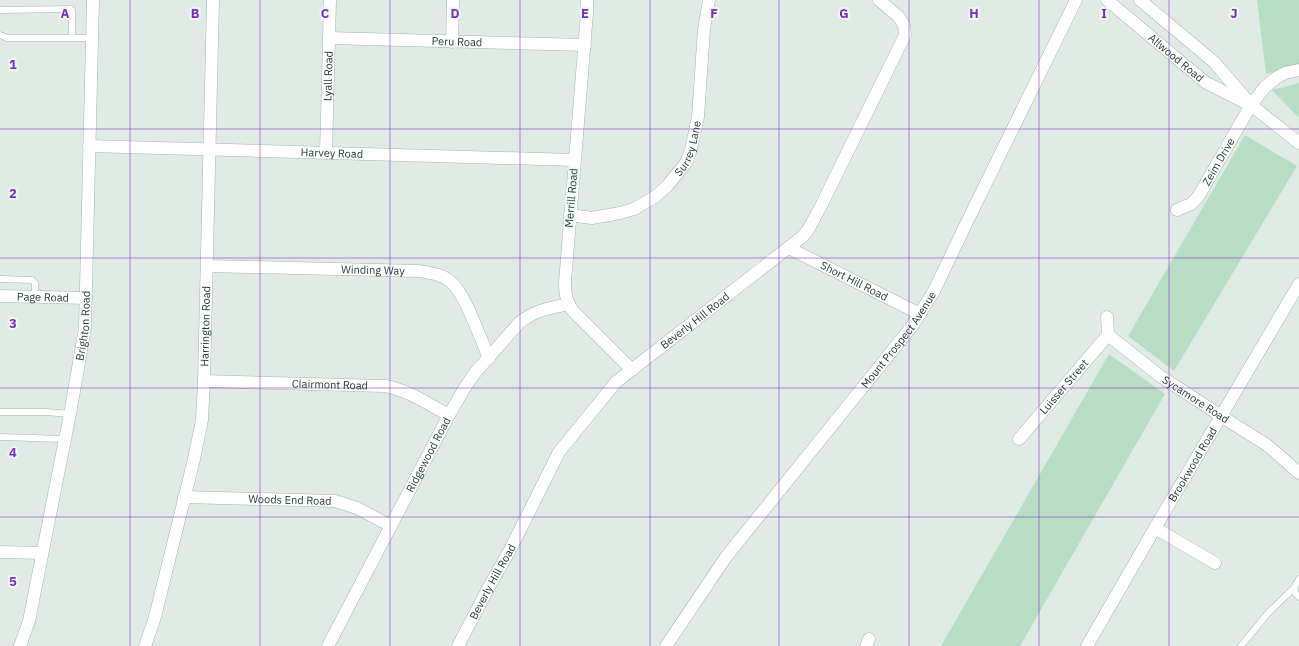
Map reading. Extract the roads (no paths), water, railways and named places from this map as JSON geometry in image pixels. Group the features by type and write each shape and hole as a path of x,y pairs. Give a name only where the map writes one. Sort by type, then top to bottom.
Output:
{"street":[{"name":"Brighton Road","path":"20,646 29,621 70,414 85,328 93,0"},
{"name":"Harrington Road","path":"145,646 155,617 201,426 204,381 213,0"},
{"name":"Lyall Road","path":"326,153 330,0"},
{"path":"452,42 453,0"},
{"name":"Merrill Road","path":"587,0 585,45 574,160 565,282 566,299 572,310 585,324 632,370"},
{"name":"Surrey Lane","path":"570,215 592,218 634,209 656,196 667,186 686,163 692,145 698,117 704,29 710,0"},
{"name":"Beverly Hill Road","path":"458,646 511,548 559,452 616,382 789,248 808,230 905,35 904,25 898,16 879,0"},
{"name":"Mount Prospect Avenue","path":"666,646 726,557 912,326 920,314 934,291 1076,0"},
{"name":"Allwood Road","path":"1107,0 1205,82 1251,105"},
{"name":"Allwood Road","path":"1144,1 1214,62 1251,105 1299,143"},
{"name":"Peru Road","path":"329,38 585,45"},
{"name":"Zeim Drive","path":"1177,210 1191,204 1198,197 1251,105 1265,87 1285,73 1299,70"},
{"name":"Harvey Road","path":"89,146 574,160"},
{"name":"Short Hill Road","path":"789,248 920,314"},
{"name":"Winding Way","path":"206,266 418,271 440,275 450,281 459,290 489,358"},
{"name":"Brookwood Road","path":"1087,646 1299,284"},
{"name":"Page Road","path":"0,296 86,298"},
{"name":"Ridgewood Road","path":"328,646 449,415 474,374 527,316 536,311 569,304"},
{"path":"1108,317 1108,335"},
{"name":"Sycamore Road","path":"1108,335 1149,368 1267,445 1299,473"},
{"name":"Luisser Street","path":"1019,439 1108,335"},
{"name":"Clairmont Road","path":"204,381 385,386 405,392 449,415"},
{"name":"Woods End Road","path":"184,497 335,502 357,508 391,526"},
{"path":"1156,528 1215,562"},
{"path":"0,552 42,553"}],"lane":[{"path":"0,10 71,9 72,38"},
{"path":"0,35 8,38 92,38"},
{"path":"0,279 32,280 35,283 35,297"},
{"path":"0,412 46,412 70,414"},
{"path":"0,438 65,439"},
{"path":"1241,646 1269,612 1294,588 1299,579"},
{"path":"1294,588 1299,597"}]}
